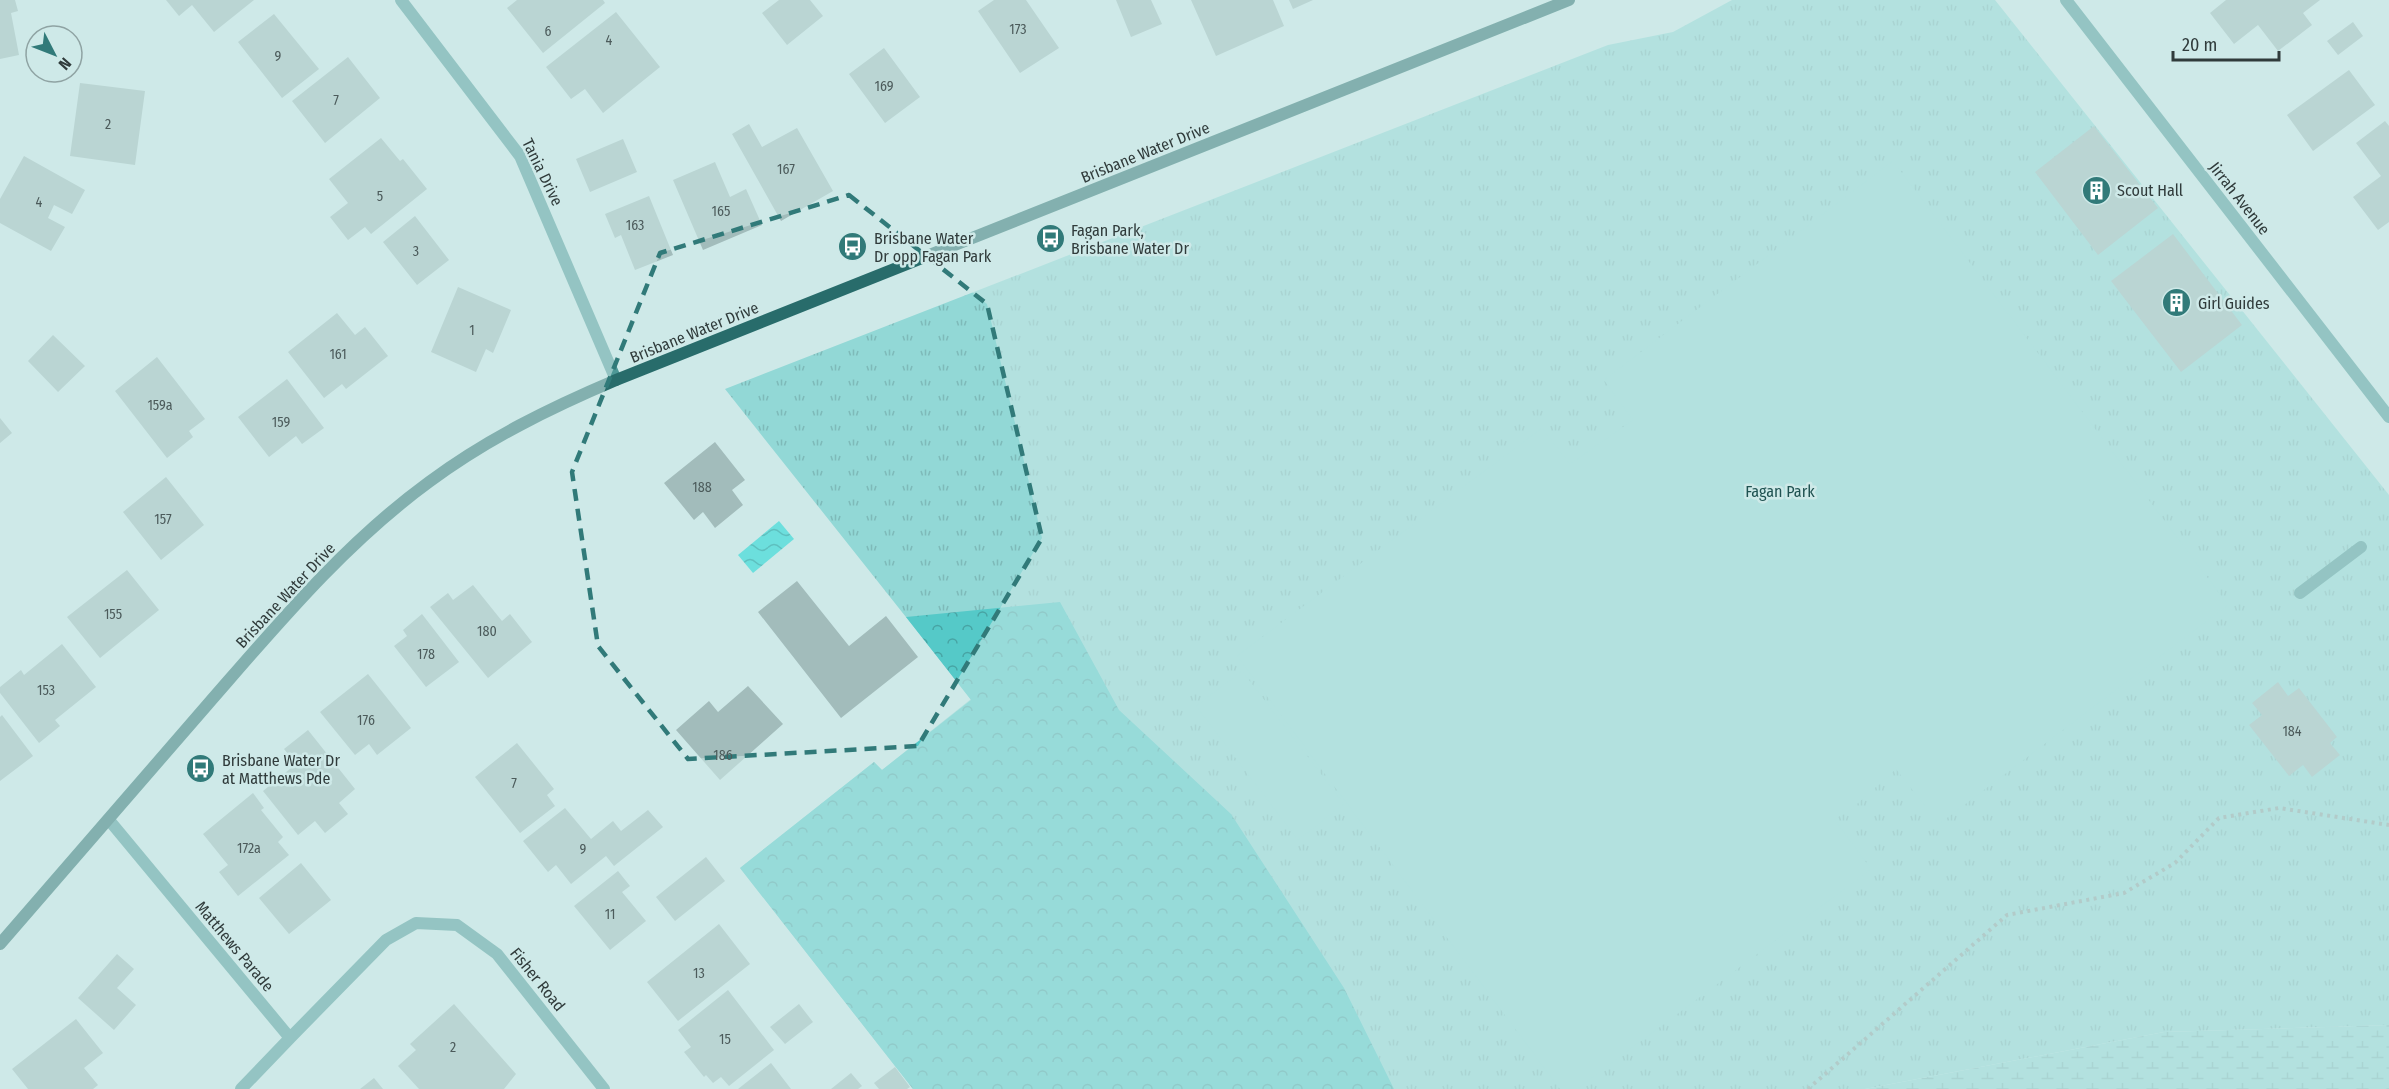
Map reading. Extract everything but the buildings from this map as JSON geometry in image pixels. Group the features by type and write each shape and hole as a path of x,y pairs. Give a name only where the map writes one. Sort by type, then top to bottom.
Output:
{"main road":[{"name":"Brisbane Water Drive","path":"0,944 300,597 361,539 428,483 486,443 547,410 616,380 1569,0"}],"street":[{"name":"Tania Drive","path":"401,0 520,156 616,380"},
{"name":"Jirrah Avenue","path":"2066,0 2389,417"},
{"path":"2300,593 2361,547"},
{"name":"Matthews Parade","path":"108,820 290,1038"},
{"name":"Fisher Road","path":"290,1038 386,940 416,922 457,925 497,954 604,1089"},
{"path":"241,1089 290,1038"}],"path":[{"path":"1808,1089 2007,915 2124,893 2175,863 2219,818 2279,808 2389,825"}],"highlighted area":[{"path":"849,195 987,304 1042,538 918,746 688,759 598,646 572,472 660,253"}],"green space":[{"name":"Fagan Park","path":"1732,0 1995,0 2389,495 2389,1025 2164,1032 1865,1089 913,1089 740,868 874,762 882,770 971,699 725,389 1608,45 1673,32"},
{"path":"1893,161 2228,605 1939,824 1896,769 1848,812 1834,819 1871,869 1577,1089 1560,1089 1237,656 1542,428 1570,464 1633,420 1604,380"},
{"path":"1060,602 1119,710 1231,814 1344,988 1394,1089 913,1089 740,868 874,762 882,770 971,700 906,617"},
{"path":"1242,671 1344,804 1298,840 1196,706"},
{"path":"2389,1025 2389,1089 1865,1089 2164,1032"}],"water":[{"path":"779,521 794,539 753,573 738,555"}],"place":[{"name":"Scout Hall","path":"2096,190"},
{"name":"Fagan Park, Brisbane Water Dr","path":"1050,239"},
{"name":"Brisbane Water Dr opp Fagan Park","path":"853,247"},
{"name":"Girl Guides","path":"2177,303"},
{"name":"Brisbane Water Dr at Matthews Pde","path":"201,769"}]}
